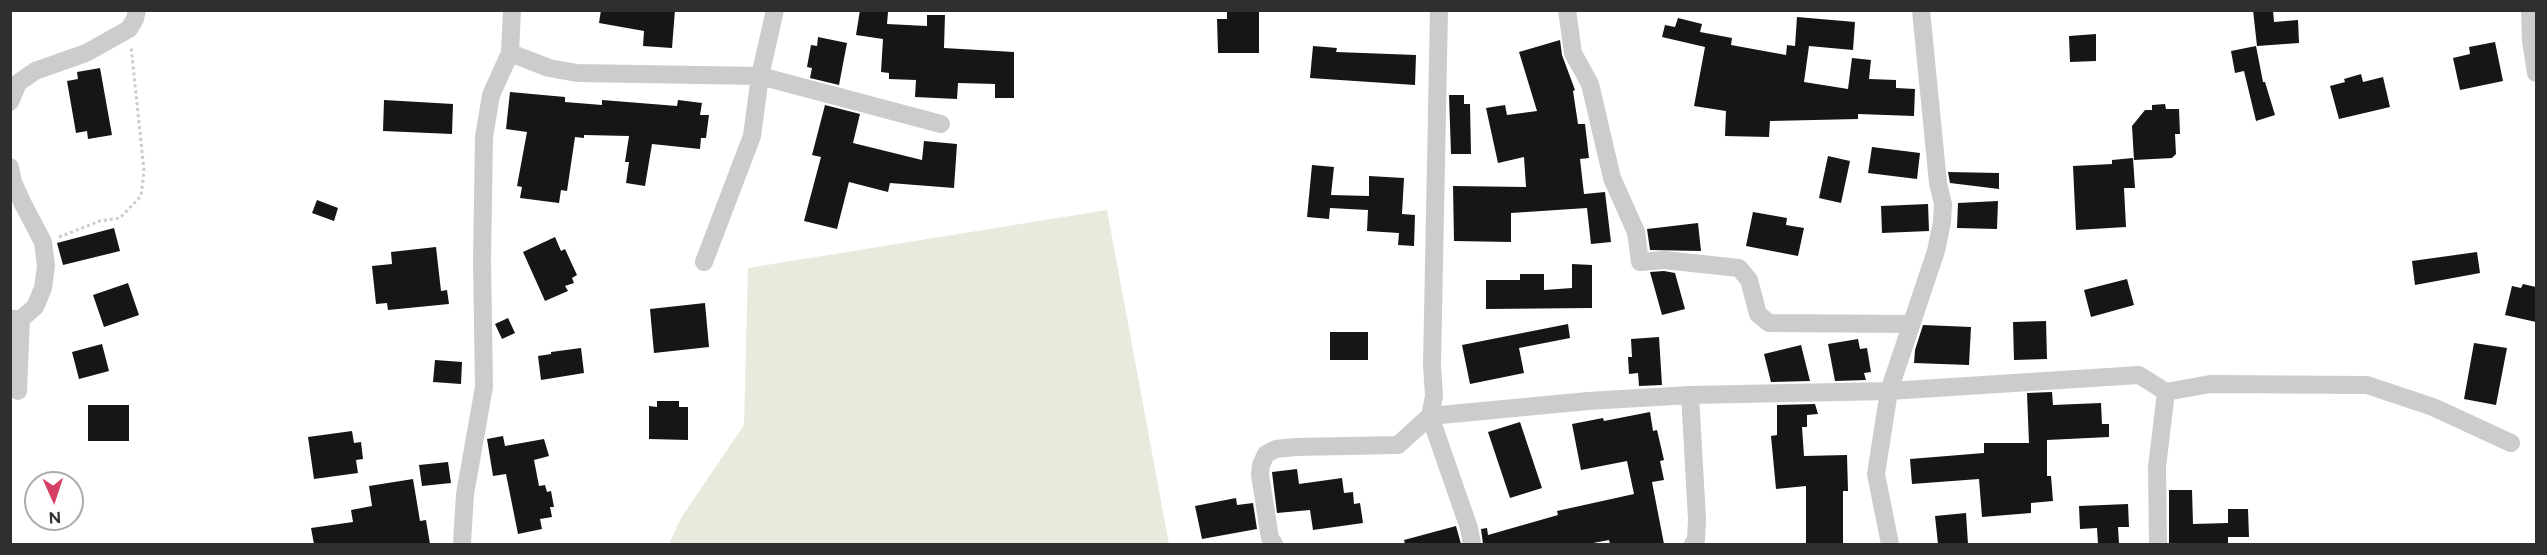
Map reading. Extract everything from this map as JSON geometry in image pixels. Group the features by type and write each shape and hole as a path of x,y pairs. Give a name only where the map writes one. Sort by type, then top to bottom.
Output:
{"street":[{"path":"10,102 18,83 35,71 86,53 129,29 137,10"},
{"path":"462,544 465,494 484,387 482,260 484,137 491,94 510,53 512,10"},
{"path":"704,262 752,136 760,76 775,10"},
{"path":"1439,10 1432,365 1434,396 1430,417 1469,528 1472,544"},
{"path":"1567,10 1573,53 1590,84 1612,178 1636,232 1640,262 1664,260 1739,268 1749,280 1758,314 1769,323 1910,324"},
{"path":"1890,544 1876,474 1889,391 1936,251 1942,222 1943,204 1938,183 1921,10"},
{"path":"2530,10 2531,41 2536,73"},
{"path":"510,53 549,68 577,73 760,76 941,124"},
{"path":"10,167 22,204 43,242 46,266 43,288 35,307 16,319 18,391"},
{"path":"1274,544 1270,538 1260,475 1266,454 1276,449 1398,445 1430,417 1588,401 1690,395 1889,391 2139,375 2166,392 2210,384 2367,385 2433,407 2511,443"},
{"path":"2158,544 2157,467 2166,392"},
{"path":"1690,395 1697,519 1696,540 1693,544"}],"path":[{"path":"43,242 84,229 100,220 120,218 141,196 144,171 143,147 129,29"}],"shaded area":[{"path":"1107,210 1169,544 669,544 681,518 744,425 748,268"}],"building":[{"path":"601,10 675,10 672,48 643,46 644,31 599,23"},
{"path":"860,10 888,12 887,24 927,26 927,15 945,15 944,48 1014,52 1014,98 995,98 995,84 958,83 957,99 915,97 916,80 889,79 889,73 881,72 883,39 856,35"},
{"path":"1227,10 1259,10 1259,53 1218,53 1217,19 1227,19"},
{"path":"2253,10 2273,10 2274,22 2298,20 2299,43 2257,46"},
{"path":"1797,17 1855,22 1853,50 1809,46 1804,82 1848,89 1852,58 1871,60 1869,79 1896,80 1896,88 1915,89 1914,116 1858,114 1858,119 1770,121 1769,137 1725,136 1726,111 1694,106 1705,47 1662,37 1665,25 1675,27 1678,18 1702,24 1700,32 1732,38 1731,45 1786,55 1787,45 1795,46"},
{"path":"2096,34 2096,61 2070,62 2069,36"},
{"path":"818,37 847,43 839,85 810,78 812,68 807,67 811,45 817,46"},
{"path":"1560,40 1562,55 1575,90 1573,91 1578,124 1585,124 1589,158 1580,159 1584,194 1605,192 1611,242 1591,244 1587,208 1511,213 1511,242 1454,241 1453,186 1526,187 1524,157 1498,163 1486,108 1505,105 1507,115 1537,111 1519,52"},
{"path":"2495,42 2503,81 2460,90 2453,58 2470,54 2469,47"},
{"path":"1313,46 1337,48 1336,52 1416,55 1415,85 1310,78"},
{"path":"2256,46 2263,82 2265,82 2275,115 2256,121 2244,71 2235,73 2231,51"},
{"path":"100,68 112,135 88,139 87,131 76,133 67,81 78,79 77,72"},
{"path":"2361,74 2363,82 2383,77 2390,107 2339,119 2330,86"},
{"path":"510,92 565,97 565,102 602,105 602,100 677,106 678,100 702,103 700,115 709,115 706,138 701,138 700,149 652,144 645,186 626,183 629,162 625,162 629,136 584,135 584,138 575,137 567,191 561,190 559,203 520,198 522,187 517,186 527,132 506,129"},
{"path":"1449,95 1464,95 1464,104 1470,104 1471,154 1451,154"},
{"path":"384,100 453,104 452,134 383,131"},
{"path":"2165,104 2166,109 2179,109 2180,134 2175,134 2176,154 2172,158 2134,160 2132,126 2145,110 2152,110 2152,105"},
{"path":"825,105 860,114 853,143 922,160 924,141 957,144 954,188 890,183 888,192 849,182 837,229 804,221 821,157 812,155"},
{"path":"1872,147 1920,153 1917,179 1868,173"},
{"path":"1828,156 1850,161 1841,203 1819,198"},
{"path":"2133,158 2135,188 2124,188 2126,227 2076,230 2073,166 2112,164 2112,160"},
{"path":"1312,165 1334,167 1331,195 1369,196 1369,176 1404,178 1402,214 1415,215 1414,246 1398,245 1399,233 1367,231 1368,210 1330,208 1329,219 1307,217"},
{"path":"1948,172 1999,173 1999,189 1950,183"},
{"path":"317,200 338,208 334,221 312,213"},
{"path":"1998,201 1997,229 1957,228 1958,203"},
{"path":"1928,204 1929,231 1882,233 1881,206"},
{"path":"1753,212 1787,218 1786,225 1804,228 1798,256 1746,246"},
{"path":"1698,223 1701,251 1650,250 1647,229"},
{"path":"114,228 120,251 63,265 57,243"},
{"path":"555,237 561,251 565,249 577,275 572,278 574,283 565,286 568,291 545,301 523,252"},
{"path":"436,247 441,291 447,290 449,304 388,310 387,303 376,304 372,266 392,264 391,252"},
{"path":"2477,252 2480,273 2415,285 2412,261"},
{"path":"1572,264 1592,265 1592,308 1486,309 1486,280 1520,280 1520,274 1544,274 1544,290 1572,288"},
{"path":"1650,272 1675,273 1685,309 1662,315"},
{"path":"2127,279 2134,305 2091,317 2084,290"},
{"path":"128,283 139,315 104,327 93,295"},
{"path":"2523,284 2536,287 2536,322 2505,315 2512,286 2521,288"},
{"path":"705,303 709,347 654,353 650,309"},
{"path":"508,318 515,333 502,339 495,324"},
{"path":"2046,321 2047,359 2014,360 2013,322"},
{"path":"1568,324 1570,338 1519,348 1524,373 1470,384 1462,345"},
{"path":"1923,325 1971,327 1969,365 1914,363 1915,350"},
{"path":"1330,332 1368,332 1368,360 1330,360"},
{"path":"1659,337 1662,385 1639,386 1638,373 1629,374 1628,357 1632,357 1631,339"},
{"path":"1858,339 1860,349 1867,348 1871,372 1864,373 1866,380 1835,381 1828,344"},
{"path":"2474,343 2507,348 2496,405 2464,399"},
{"path":"102,344 109,371 79,379 72,352"},
{"path":"1801,345 1810,381 1771,382 1764,354"},
{"path":"581,348 584,373 541,380 538,356"},
{"path":"435,360 462,362 461,384 433,382"},
{"path":"2052,392 2053,405 2101,403 2102,424 2109,424 2109,437 2047,440 2047,476 2051,476 2053,501 2031,503 2031,513 1982,517 1979,479 1912,484 1910,459 1984,453 1984,443 2029,443 2027,393"},
{"path":"657,401 679,401 679,407 688,407 688,440 649,439 649,406 657,407"},
{"path":"1815,404 1818,414 1807,415 1807,427 1802,427 1804,456 1847,455 1848,491 1843,491 1843,544 1806,544 1806,486 1776,489 1771,436 1777,435 1777,405"},
{"path":"88,405 129,405 129,441 88,441"},
{"path":"1650,412 1653,431 1657,430 1664,460 1660,461 1664,480 1652,482 1664,544 1610,544 1609,540 1588,544 1483,544 1481,529 1487,528 1488,535 1558,515 1557,511 1634,494 1627,461 1581,470 1572,424 1603,418 1604,421"},
{"path":"1520,422 1542,488 1510,498 1488,432"},
{"path":"352,431 354,443 361,442 363,459 356,460 358,473 314,479 308,437"},
{"path":"503,436 505,446 544,439 549,456 534,460 539,486 545,485 547,492 551,491 554,507 550,507 552,517 540,519 542,529 518,534 506,474 493,476 487,439"},
{"path":"448,462 451,483 422,486 419,465"},
{"path":"1297,469 1299,484 1342,478 1344,493 1353,492 1354,504 1360,503 1363,523 1313,530 1310,510 1277,513 1272,472"},
{"path":"413,479 420,521 426,520 430,544 314,544 311,528 353,522 351,510 372,506 369,486"},
{"path":"2169,490 2192,490 2193,524 2228,523 2228,509 2248,509 2249,537 2228,537 2228,543 2169,544"},
{"path":"1236,498 1237,505 1253,503 1257,529 1202,539 1195,506"},
{"path":"2128,504 2129,527 2118,527 2119,544 2098,544 2097,528 2080,529 2079,506"},
{"path":"1966,513 1968,544 1938,544 1935,516"},
{"path":"1456,526 1461,544 1405,544 1404,540"}]}
